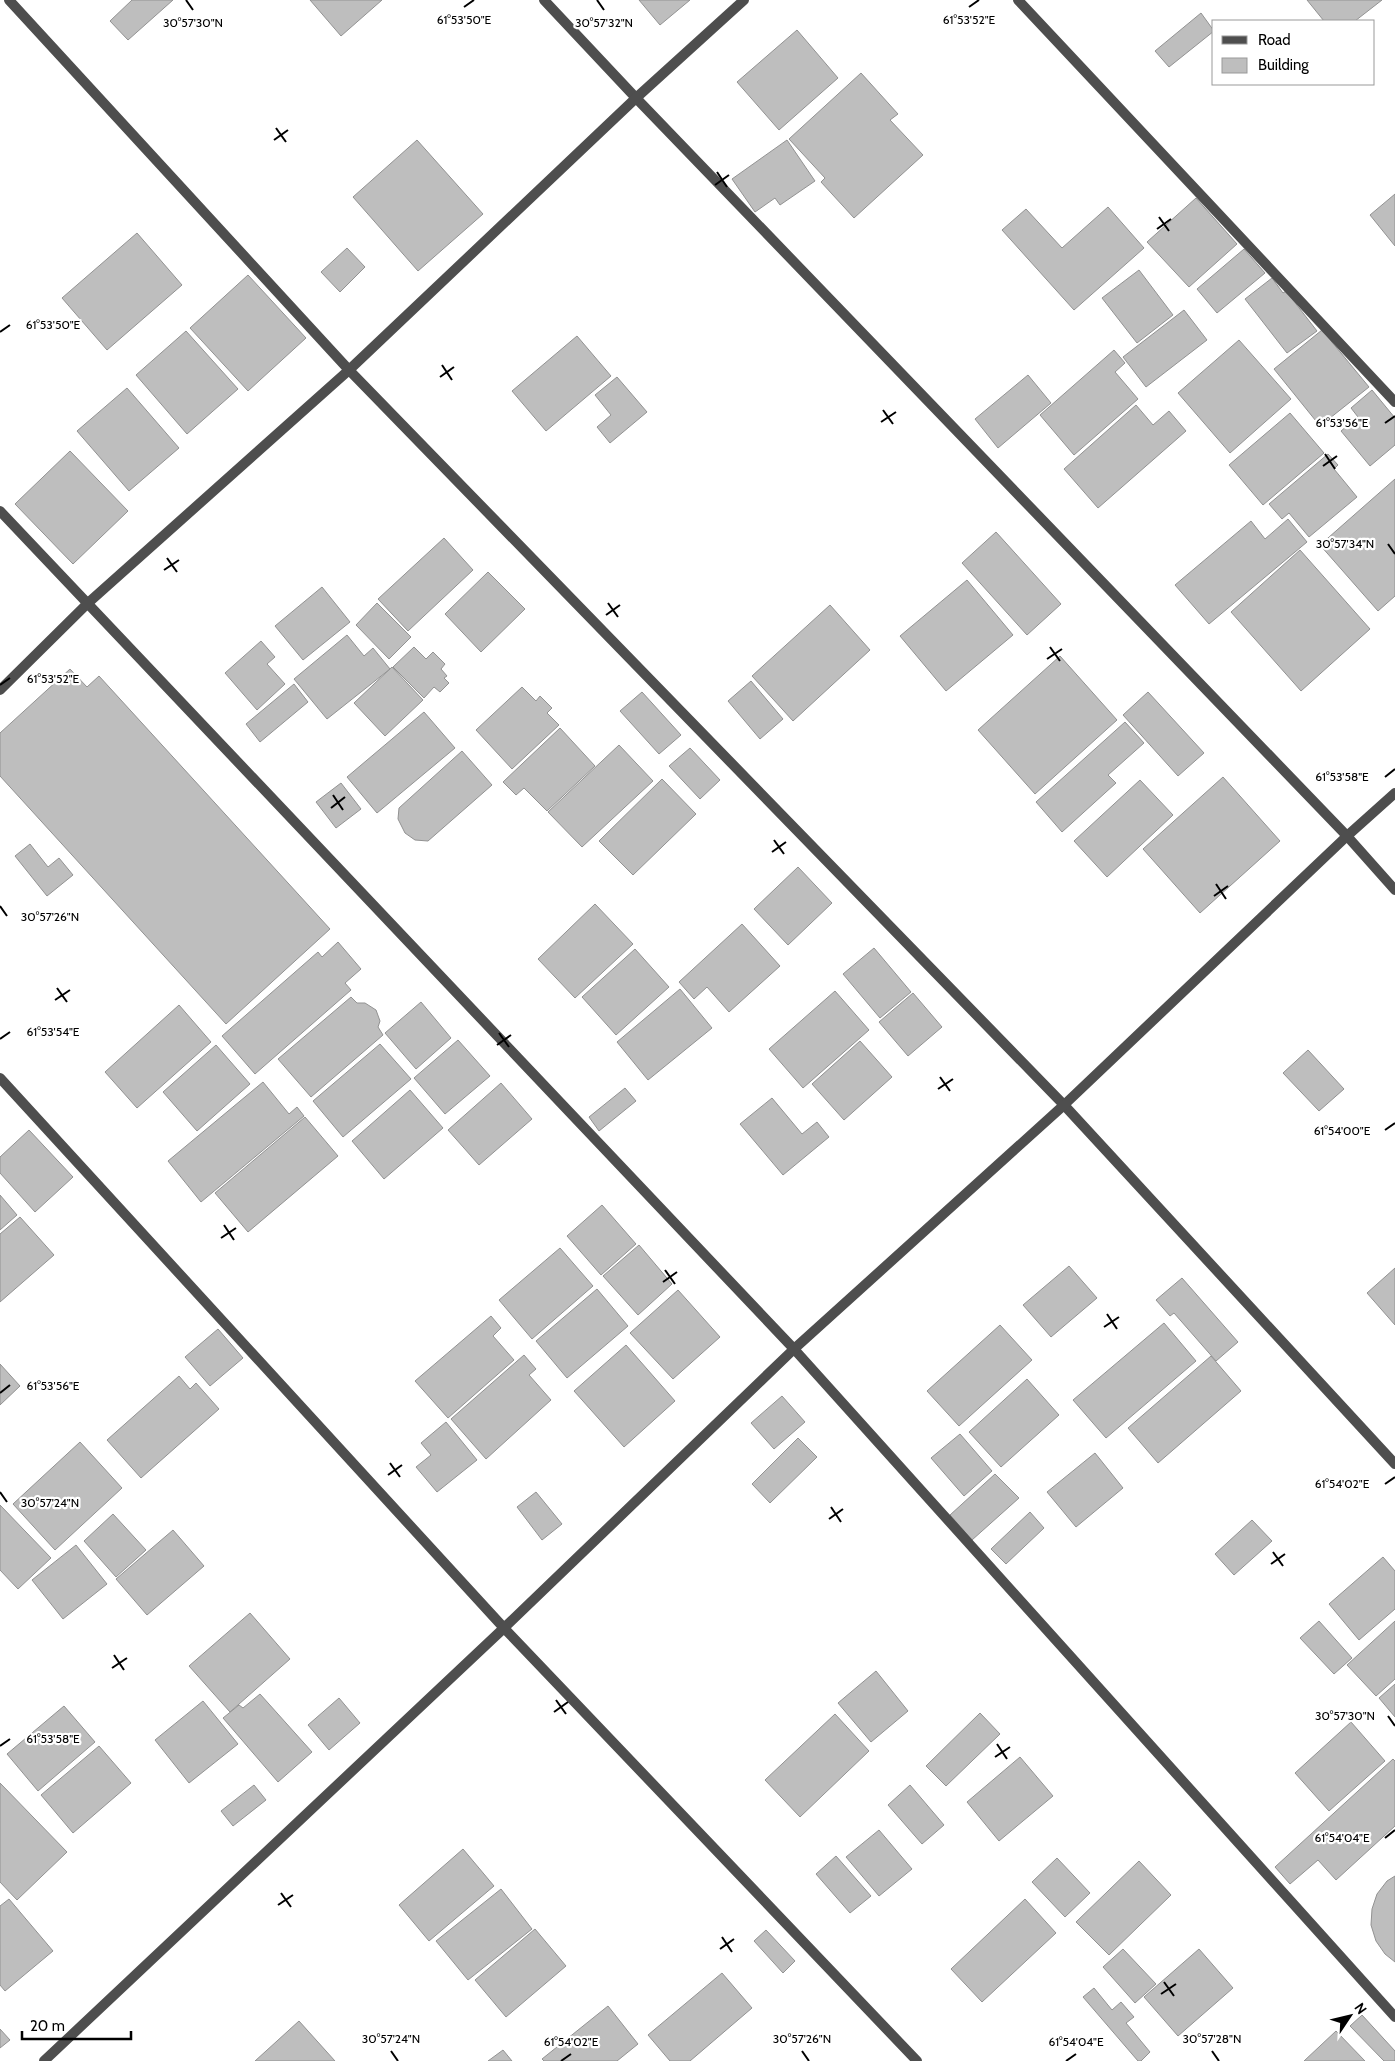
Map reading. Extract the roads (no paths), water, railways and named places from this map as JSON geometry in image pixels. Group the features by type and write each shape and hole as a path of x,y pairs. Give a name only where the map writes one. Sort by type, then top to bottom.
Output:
{"street":[{"path":"9,0 349,370 1064,1105 1395,1464"},
{"path":"544,0 636,98 1347,836 1395,890"},
{"path":"0,690 88,603 349,370 636,98 744,0"},
{"path":"1018,0 1395,402"},
{"path":"0,511 794,1349 1395,2017"},
{"path":"44,2061 504,1628 794,1349 1064,1105 1347,836 1395,793"},
{"path":"0,1078 504,1628 918,2061"}]}
